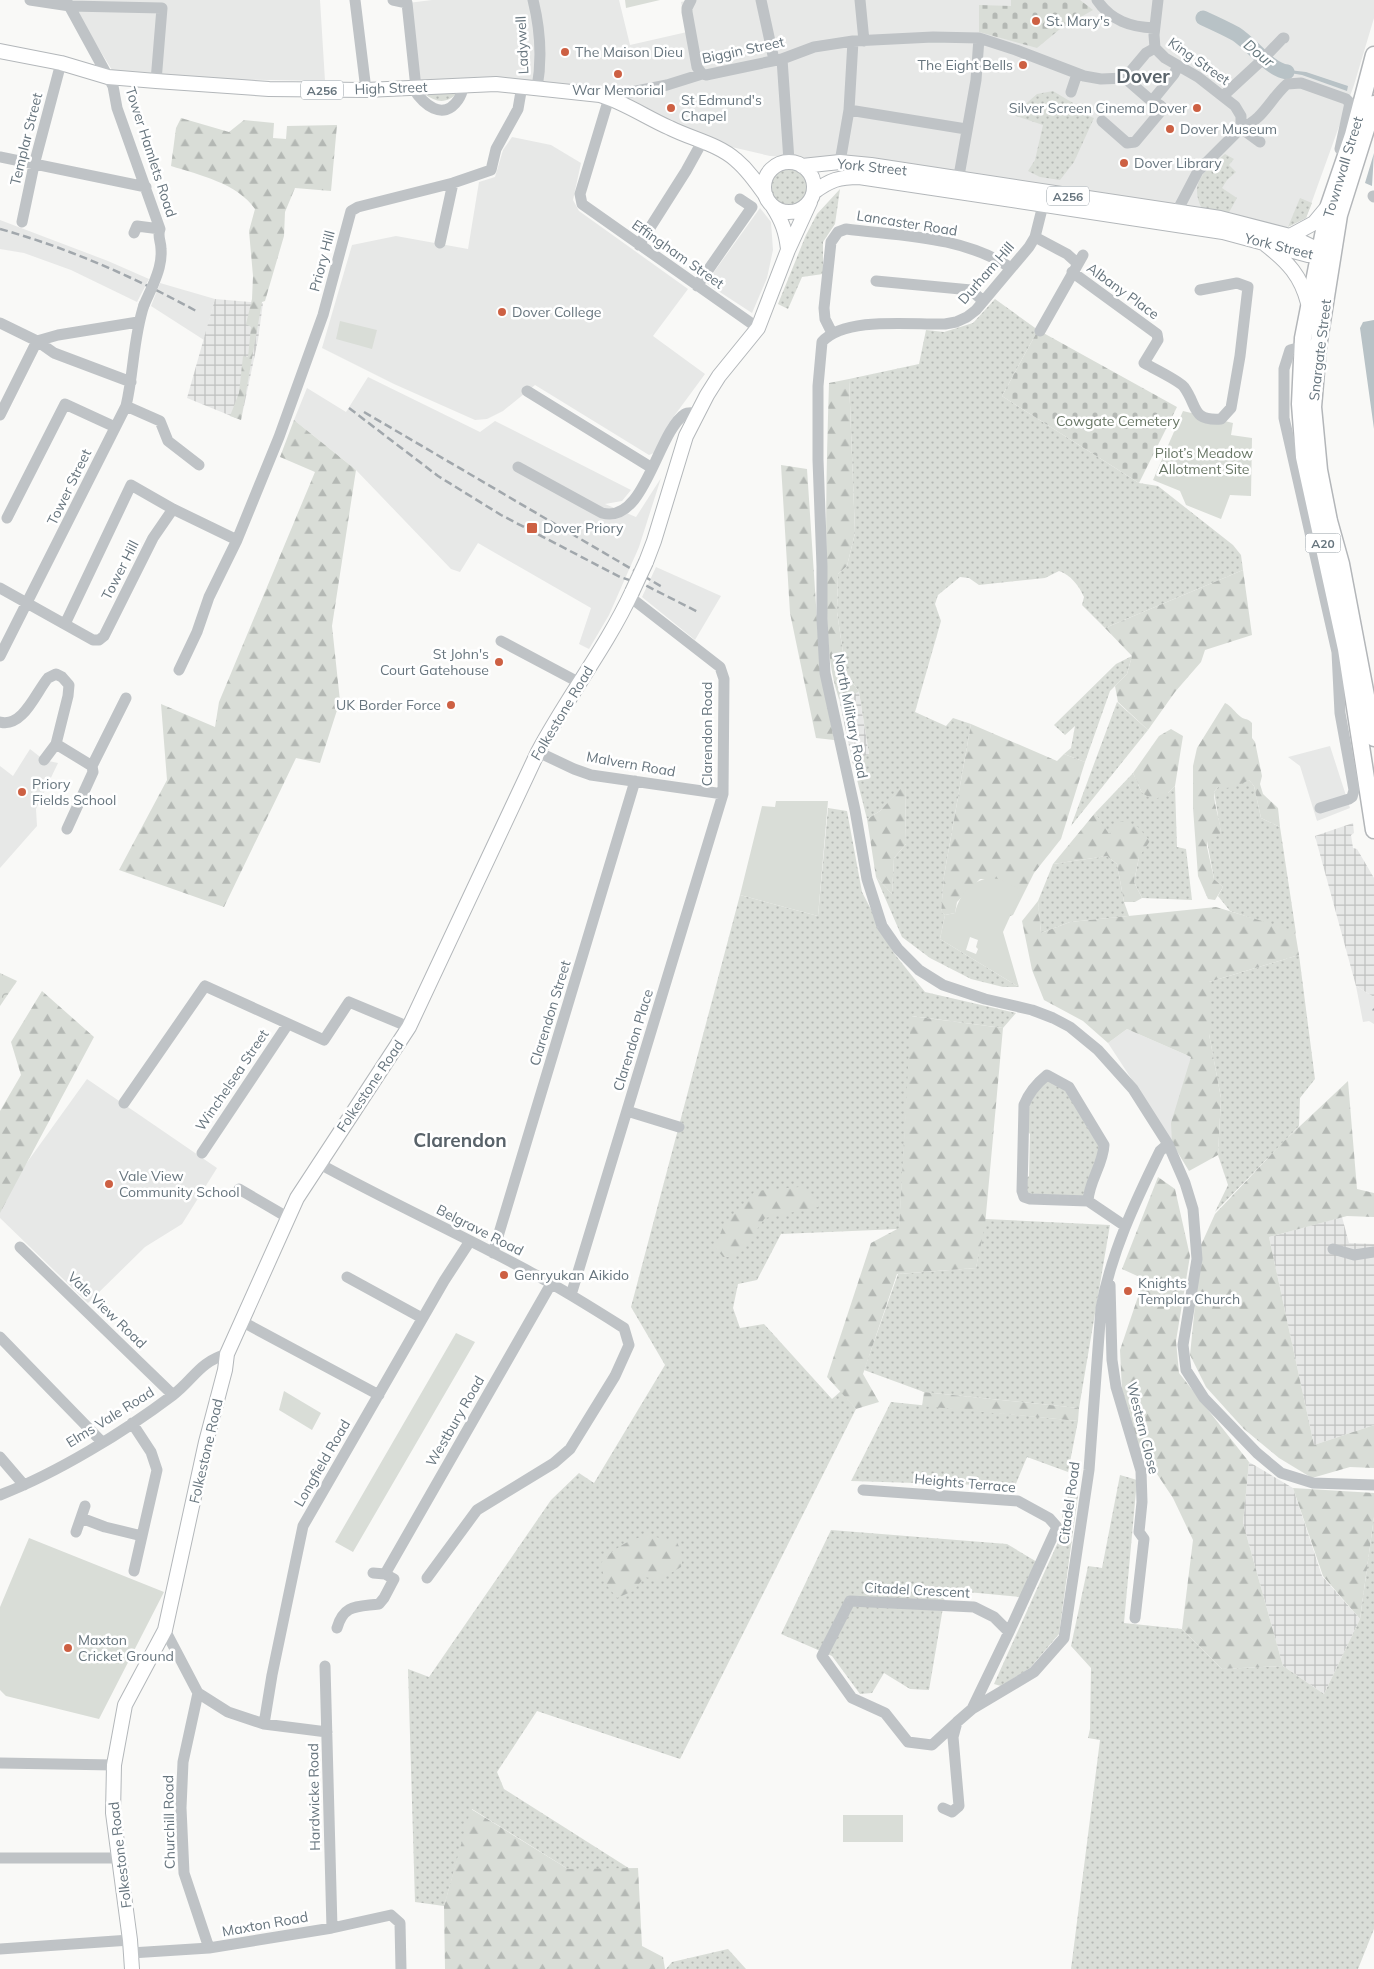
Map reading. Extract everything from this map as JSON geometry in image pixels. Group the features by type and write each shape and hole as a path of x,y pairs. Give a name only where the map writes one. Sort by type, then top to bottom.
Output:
{"highway":[{"name":"Townwall Street","path":"1324,254 1339,216 1368,106 1374,55"},
{"name":"Townwall Street","path":"1324,254 1329,205 1349,133 1368,106"},
{"name":"Snargate Street","path":"1324,254 1308,303 1302,347 1300,404 1304,457 1366,773 1374,830"},
{"name":"Snargate Street","path":"1324,254 1313,407 1319,470 1329,521 1341,564 1374,738"}],"main road":[{"name":"A256","path":"0,51 61,63 108,77"},
{"name":"High Street","path":"108,77 269,89 366,90 464,84 522,86 611,99"},
{"name":"A256","path":"611,99 672,130 722,150 736,159 747,170 769,201"},
{"name":"York Street","path":"796,164 840,162 957,185 1043,205 1223,232 1263,243 1324,254"},
{"path":"769,201 778,210 799,211 812,197 813,180 810,174 796,164 775,166 764,183 769,201 783,225 788,250"},
{"name":"York Street","path":"812,197 826,184 841,177 859,176 957,185 1177,211 1220,218 1290,236 1324,254"},
{"name":"Folkestone Road","path":"132,1969 131,1946 113,1813 114,1765 125,1705 166,1630 206,1442 225,1370 227,1354 243,1322 256,1286 287,1217 318,1163 409,1027 538,752 608,637 631,595 654,541 686,436 696,413 719,376 758,328 788,250 812,197"},
{"path":"1290,236 1314,223 1329,205"},
{"path":"1263,243 1297,274 1302,281 1308,303"}],"street":[{"path":"30,0 162,8 156,81"},
{"path":"355,0 366,90"},
{"path":"394,0 407,4 415,88 420,100 435,110 444,110 459,100 464,84"},
{"name":"Ladywell","path":"532,0 536,15 540,49 537,88"},
{"path":"691,0 687,12 697,67 702,74"},
{"path":"761,0 778,60 796,164"},
{"path":"840,162 858,41 860,0"},
{"path":"1097,0 1106,11 1122,22 1138,27 1154,28"},
{"path":"1102,121 1127,143 1135,142 1161,111 1161,106 1152,101 1125,78 1155,45 1154,28 1158,0"},
{"name":"Tower Hamlets Road","path":"68,3 113,86 117,108 160,229 158,234 162,249 160,266 138,322 131,382"},
{"name":"Biggin Street","path":"611,99 616,95 667,85 702,74 706,75 778,60 814,47 858,41 933,37 1016,50 1077,74 1100,79 1125,78"},
{"path":"1223,96 1284,38"},
{"path":"957,185 976,80 979,43"},
{"name":"King Street","path":"1155,45 1162,56 1198,77 1223,96 1240,113 1242,119 1241,128"},
{"name":"Templar Street","path":"22,222 34,165 61,63"},
{"path":"1152,101 1174,74 1178,66"},
{"path":"1071,92 1077,74"},
{"path":"1170,224 1198,171 1241,128 1250,125 1259,118 1287,84 1301,83 1348,100 1351,104 1349,133 1340,149"},
{"name":"Priory Hill","path":"237,540 312,349 352,211 358,207 453,183 491,170 496,150 518,109 522,86"},
{"name":"Effingham Street","path":"611,99 580,194 582,204 758,328"},
{"path":"849,110 966,129"},
{"path":"1241,128 1260,142"},
{"path":"639,245 686,172 702,142"},
{"path":"0,157 146,187"},
{"path":"440,243 453,183"},
{"path":"1189,190 1191,205 1196,214"},
{"path":"697,286 752,207 740,199"},
{"name":"Durham Hill","path":"832,333 870,324 930,324 956,322 967,317 984,302 1035,237 1043,205"},
{"path":"134,233 137,226 160,229"},
{"name":"Lancaster Road","path":"832,333 825,319 824,308 830,242 838,232 846,229 942,241 999,260 1011,268"},
{"path":"1035,237 1067,254 1078,264 1040,331"},
{"name":"Albany Place","path":"1078,264 1157,334 1158,340 1144,363 1184,386 1194,408 1200,415 1210,420 1221,419 1231,408 1240,356 1248,287 1237,283 1200,290"},
{"path":"876,281 970,290 984,302"},
{"path":"0,415 38,341 58,335 138,322"},
{"path":"0,323 38,341 54,353 131,382"},
{"name":"North Military Road","path":"832,333 822,342 818,386 824,664 866,879 882,926 898,949 919,970 942,985 985,999 1032,1010 1070,1027 1098,1050 1133,1089 1168,1144 1185,1184 1193,1209 1197,1258 1182,1345 1186,1370 1204,1398 1257,1453 1280,1473 1313,1484 1374,1485"},
{"name":"Tower Street","path":"0,656 126,406 131,382"},
{"path":"527,392 652,468"},
{"path":"7,518 65,404 115,428"},
{"path":"126,406 160,422 168,442 199,465"},
{"path":"518,467 602,513 610,515 621,512 634,498 674,425 688,413 696,413"},
{"path":"666,442 675,435 686,436"},
{"path":"0,588 65,624 132,485 173,509 237,540 209,597 197,632 179,670"},
{"name":"Tower Hill","path":"65,624 93,640 99,640 104,636 153,538 173,509"},
{"name":"Clarendon Road","path":"631,595 720,667 724,679 723,794"},
{"path":"501,642 580,683"},
{"name":"Snargate Street","path":"1320,808 1352,797 1354,790 1340,713 1341,650"},
{"path":"0,722 6,724 18,720 48,678 56,674 62,677 69,685 68,696 56,744 44,760"},
{"path":"67,829 92,772 92,766 126,698"},
{"path":"56,744 92,766"},
{"name":"Malvern Road","path":"538,752 574,769 591,774 723,794"},
{"path":"1349,765 1357,766 1366,773"},
{"name":"Clarendon Street","path":"493,1253 635,782"},
{"name":"Clarendon Place","path":"571,1295 723,794"},
{"path":"124,1103 205,986 324,1040 349,1002 409,1027"},
{"name":"Winchelsea Street","path":"202,1153 288,1024"},
{"path":"1088,1201 1088,1190 1104,1156 1104,1144 1069,1087 1047,1075 1028,1094 1024,1105 1022,1191 1024,1197 1030,1199 1088,1201 1125,1226"},
{"path":"627,1111 679,1127"},
{"name":"Citadel Road","path":"958,1722 972,1709 1034,1672 1064,1638 1089,1470 1101,1308 1104,1291 1120,1236 1160,1151 1168,1144"},
{"name":"Belgrave Road","path":"318,1163 383,1199 470,1241 571,1295 624,1328 629,1345 615,1376 570,1449 554,1463 477,1510 427,1578"},
{"path":"239,1189 287,1217"},
{"name":"Longfield Road","path":"264,1724 272,1675 303,1526 422,1318 470,1241"},
{"name":"Vale View Road","path":"20,1247 173,1395"},
{"path":"1333,1249 1354,1254 1374,1252"},
{"name":"Western Close","path":"1110,1274 1112,1360 1116,1387 1141,1471 1142,1502 1140,1532 1144,1539 1135,1618"},
{"path":"347,1277 422,1318"},
{"name":"Westbury Road","path":"337,1628 340,1618 347,1610 361,1605 379,1604 384,1598 384,1575 551,1284"},
{"path":"243,1322 379,1394"},
{"path":"0,1337 102,1442"},
{"name":"Elms Vale Road","path":"0,1495 24,1485 132,1424 173,1395 205,1363 227,1354"},
{"path":"132,1424 151,1452 156,1463 134,1571"},
{"path":"0,1457 24,1485"},
{"name":"Heights Terrace","path":"863,1490 1018,1500 1049,1518 1057,1526 1009,1632"},
{"path":"76,1532 85,1506"},
{"path":"81,1518 105,1527 142,1536"},
{"name":"Citadel Crescent","path":"958,1722 932,1745 908,1742 885,1713 852,1698 822,1656 850,1601 974,1607 994,1617 1009,1632"},
{"path":"166,1630 198,1693 228,1712 264,1724 327,1732"},
{"path":"972,1709 1009,1632"},
{"name":"Hardwicke Road","path":"325,1666 332,1928"},
{"name":"Churchill Road","path":"198,1693 183,1762 181,1808 184,1873 209,1948"},
{"path":"943,1808 952,1812 959,1806 953,1737 958,1722"},
{"path":"0,1763 114,1765"},
{"path":"0,1858 118,1858"},
{"name":"Maxton Road","path":"0,1949 131,1946 209,1948 332,1928 391,1916 400,1923 401,1969"}],"shaded area":[{"path":"69,0 320,0 325,81 159,78 112,70"},
{"path":"432,0 619,0 630,45 687,32 681,2 689,0 1374,0 1374,18 1354,85 1306,218 1285,228 849,160 770,156 693,138 597,88 420,84 408,3"},
{"path":"1271,63 1280,69 1306,72 1348,86 1347,91 1302,75 1278,71 1269,65"},
{"name":"Dover College","path":"512,137 551,145 581,163 573,200 579,211 688,289 653,336 705,374 669,423 654,453 649,455 535,385 503,411 487,419 475,420 394,384 322,348 352,245 396,236 468,249 479,182 495,177 503,150"},
{"path":"1374,153 1372,186 1365,183"},
{"path":"760,208 771,222 773,250 767,278 752,313 706,283"},
{"path":"0,220 108,261 149,279 137,302 71,270 24,253 0,249"},
{"path":"160,283 215,299 204,340 151,306"},
{"path":"215,299 263,303 258,340 241,420 187,398"},
{"path":"1374,320 1374,429 1360,328 1363,322"},
{"path":"368,377 480,432 495,421 631,490 622,501 605,504 636,517 661,478 639,547 609,615 589,649 579,644 591,608 478,543 460,572 451,569 356,470 294,420 307,388 346,412"},
{"path":"656,567 721,596 695,640 642,597"},
{"path":"859,692 869,755 852,760 839,699"},
{"path":"1330,746 1350,808 1317,821 1300,766 1288,757"},
{"name":"Priory Fields School","path":"30,749 44,760 58,763 36,809 37,826 0,868 0,766 13,776"},
{"path":"1353,823 1354,833 1351,835 1353,848 1357,849 1374,878 1374,997 1356,986 1315,836"},
{"path":"1356,986 1374,997 1374,1024 1369,1021 1363,1022"},
{"path":"1127,1029 1191,1057 1172,1141 1108,1043"},
{"name":"Vale View Community School","path":"87,1079 217,1168 182,1224 145,1247 88,1303 0,1218 0,1200"},
{"path":"1342,1217 1349,1243 1374,1244 1374,1425 1314,1445 1269,1237"},
{"path":"1249,1462 1293,1488 1322,1576 1360,1619 1324,1694 1283,1666 1243,1523"}],"green space":[{"path":"625,0 660,0 626,8"},
{"path":"1011,0 1080,0 1093,10 1060,29 1037,48 979,32 979,5 1011,6"},
{"path":"1053,91 1073,103 1072,110 1094,118 1074,162 1060,180 1040,177 1028,171 1035,160 1043,125 1013,115 1037,94"},
{"path":"458,92 450,99 442,101 433,99 425,94"},
{"path":"181,118 229,132 244,120 274,123 273,138 286,139 287,126 337,125 331,191 295,188 285,212 284,236 265,301 262,302 241,420 230,416 239,393 243,356 248,357 251,327 246,324 252,299 253,276 249,231 255,209 247,200 228,186 171,166 176,128"},
{"path":"1225,154 1234,159 1229,165 1236,172 1227,180 1222,188 1237,198 1227,216 1202,209 1197,191 1201,177"},
{"path":"790,169 797,170 803,175 808,181 808,195 803,201 797,206 790,207 783,206 777,201 772,195 771,188 772,181 777,175 783,170"},
{"path":"840,189 835,224 823,242 823,274 802,277 788,309 778,304 806,235 817,214"},
{"path":"1300,198 1312,203 1306,218 1288,227"},
{"path":"995,299 1038,330 1002,396 1139,483 1158,486 1233,545 1241,555 1243,570 1105,628 1082,605 1084,597 1077,585 1071,578 1059,571 1045,578 979,585 969,578 960,577 938,595 935,604 941,621 915,712 946,726 953,718 971,724 944,876 941,912 945,915 940,939 1019,987 1003,987 971,979 930,958 902,937 876,877 892,894 894,858 906,844 905,785 880,811 867,819 852,760 869,754 859,692 846,673 837,612 838,574 847,566 855,533 849,379 919,364 926,330 944,332 973,323"},
{"path":"340,321 377,330 372,349 336,339"},
{"name":"Cowgate Cemetery","path":"1038,330 1177,407 1139,483 1002,396"},
{"path":"849,379 855,533 847,566 838,574 837,612 846,673 859,692 839,699 829,655 827,626 826,508 829,383"},
{"name":"Pilot’s Meadow Allotment Site","path":"1183,411 1233,423 1231,435 1252,438 1251,496 1230,495 1221,519 1186,505 1180,491 1153,480"},
{"path":"294,420 356,470 332,626 340,701 320,763 296,758 224,907 119,870 167,780 161,704 215,727 219,702 315,472 280,457"},
{"path":"781,465 807,469 820,665 834,740 816,738 790,613"},
{"path":"1243,570 1252,635 1205,650 1201,662 1175,692 1148,730 1118,702 1115,686 1127,674 1132,656 1105,628"},
{"path":"1132,656 1127,674 1110,691 1085,762 1064,754 1071,748 1075,726 1065,735 1054,725 1116,664"},
{"path":"1117,702 1148,730 1071,826"},
{"path":"1225,703 1241,717 1252,723 1252,738 1255,742 1262,776 1260,784 1263,794 1278,808 1280,827 1261,818 1254,786 1249,780 1230,787 1218,787 1214,792 1214,797 1221,833 1210,842 1207,841 1214,879 1223,887 1215,900 1208,899 1198,876 1193,808 1193,766 1197,748"},
{"path":"971,724 1057,761 1064,754 1085,762 1061,839 1034,873 1013,915 1008,917 999,879 980,879 957,902 955,913 945,915 941,912 944,876"},
{"path":"1171,729 1183,736 1175,786 1168,793 1154,800 1142,793 1133,773 1159,736"},
{"path":"1133,773 1142,793 1168,793 1175,786 1177,847 1186,849 1192,900 1142,898 1134,882 1139,857 1109,836 1095,813"},
{"path":"1249,780 1254,786 1261,818 1280,827 1296,933 1230,911 1218,896 1223,887 1214,879 1207,841 1221,833 1214,792 1218,787"},
{"path":"905,784 906,844 894,858 892,894 876,877 867,819 880,811"},
{"path":"776,801 828,801 818,916 740,895 762,806 775,807"},
{"path":"828,808 847,811 862,892 893,952 925,992 1016,1013 1003,1028 912,1016 899,1229 781,1234 757,1280 738,1284 733,1308 740,1328 764,1324 832,1399 841,1391 856,1409 680,1759 537,1711 497,1772 504,1789 638,1874 568,1869 472,1809 444,1906 415,1902 408,1669 429,1677 551,1500 579,1473 594,1483 665,1365 631,1307 740,895 818,916"},
{"path":"1095,813 1109,834 1121,821 1138,827 1150,841 1139,857 1134,882 1142,898 1135,902 1124,902 1117,864 1107,856 1053,864"},
{"path":"1107,856 1117,864 1124,902 1129,916 1070,922 1041,933 1038,901 1053,864"},
{"path":"989,878 999,879 1022,890 1003,932 1019,987 940,939 945,915 955,913 959,901 966,890","holes":["970,937 978,940 976,954 966,950"]},
{"path":"1038,901 1041,933 1070,922 1216,907 1295,931 1299,955 1209,982 1209,1034 1221,1098 1218,1155 1189,1171 1172,1143 1171,1123 1191,1057 1127,1029 1108,1043 1083,1021 1044,1000 1032,970 1022,921"},
{"path":"1299,955 1315,1079 1300,1098 1299,1126 1215,1212 1228,1185 1218,1155 1221,1098 1209,1034 1209,982"},
{"path":"0,973 17,981 0,1006"},
{"path":"42,991 94,1037 0,1213 0,1111 21,1075 11,1042"},
{"path":"911,1016 1003,1028 985,1225 976,1268 897,1274 863,1374 879,1402 856,1409 827,1377 871,1243 899,1228"},
{"path":"1048,1080 1065,1090 1101,1142 1087,1198 1033,1196 1027,1193 1025,1179 1029,1176 1030,1134 1026,1130 1030,1096"},
{"path":"1348,1081 1357,1189 1374,1193 1374,1217 1347,1216 1269,1237 1314,1445 1374,1425 1374,1468 1350,1467 1312,1478 1279,1458 1244,1429 1206,1387 1190,1355 1201,1245 1215,1214 1283,1142"},
{"path":"1158,1177 1175,1189 1190,1256 1176,1341 1179,1373 1249,1462 1243,1523 1283,1666 1222,1669 1182,1629 1193,1540 1173,1498 1137,1444 1122,1390 1120,1350 1144,1279 1122,1269"},
{"path":"799,1187 818,1200 818,1207 765,1218 741,1252 730,1257 723,1257 715,1247 723,1227 755,1191"},
{"path":"985,1219 1110,1225 1079,1408 924,1392 864,1370 898,1274 976,1268"},
{"path":"456,1333 475,1342 353,1552 335,1542"},
{"path":"284,1391 321,1413 312,1430 279,1410"},
{"path":"924,1392 1079,1408 1078,1421 922,1406"},
{"path":"891,1402 1078,1421 1068,1472 1027,1457 1015,1486 851,1481"},
{"path":"1120,1475 1137,1480 1124,1623 1182,1629 1222,1669 1283,1666 1324,1694 1360,1619 1374,1517 1374,1929 1358,1969 1071,1969 1100,1740 1088,1738 1090,1729 1091,1668 1071,1646 1088,1566 1102,1568"},
{"path":"1293,1488 1374,1493 1374,1517 1360,1619 1323,1576"},
{"path":"1069,1492 1078,1495 1059,1634 1030,1668 1001,1686 994,1684 1063,1531 1062,1516"},
{"path":"831,1530 1007,1544 1037,1562 1020,1597 946,1590 929,1690 910,1689 884,1673 872,1693 860,1694 832,1656 781,1634"},
{"path":"647,1535 677,1542 683,1557 681,1567 659,1580 645,1577 633,1591 617,1598 605,1583 601,1563 622,1545"},
{"name":"Maxton Cricket Ground","path":"29,1538 164,1592 99,1719 6,1696 0,1690 0,1607"},
{"path":"471,1809 568,1869 638,1868 642,1946 663,1957 665,1969 445,1969 444,1906"},
{"path":"843,1815 903,1815 903,1842 843,1842"},
{"path":"728,1949 746,1969 666,1969 672,1962"}],"waterway":[{"name":"Dour","path":"1203,18 1236,34 1273,66 1287,72"}],"railway":[{"path":"0,229 51,245 102,265 151,287 198,312"},
{"path":"349,408 438,476 501,515 620,577 645,585 698,612"},
{"path":"364,412 664,588"}],"place":[{"name":"St. Mary's","path":"1036,21"},
{"name":"The Maison Dieu","path":"565,52"},
{"name":"The Eight Bells","path":"1023,65"},
{"name":"War Memorial","path":"618,74"},
{"name":"St Edmund's Chapel","path":"671,108"},
{"name":"Silver Screen Cinema Dover","path":"1197,108"},
{"name":"Dover Museum","path":"1170,129"},
{"name":"Dover Library","path":"1124,163"},
{"name":"Dover College","path":"502,312"},
{"name":"Dover Priory","path":"532,528"},
{"name":"St John's Court Gatehouse","path":"499,662"},
{"name":"UK Border Force","path":"451,705"},
{"name":"Priory Fields School","path":"22,792"},
{"name":"Vale View Community School","path":"109,1184"},
{"name":"Genryukan Aikido","path":"504,1275"},
{"name":"Knights Templar Church","path":"1128,1291"},
{"name":"Maxton Cricket Ground","path":"68,1648"}],"district":[{"name":"Dover","path":"1143,76"},
{"name":"Clarendon","path":"460,1140"}]}
